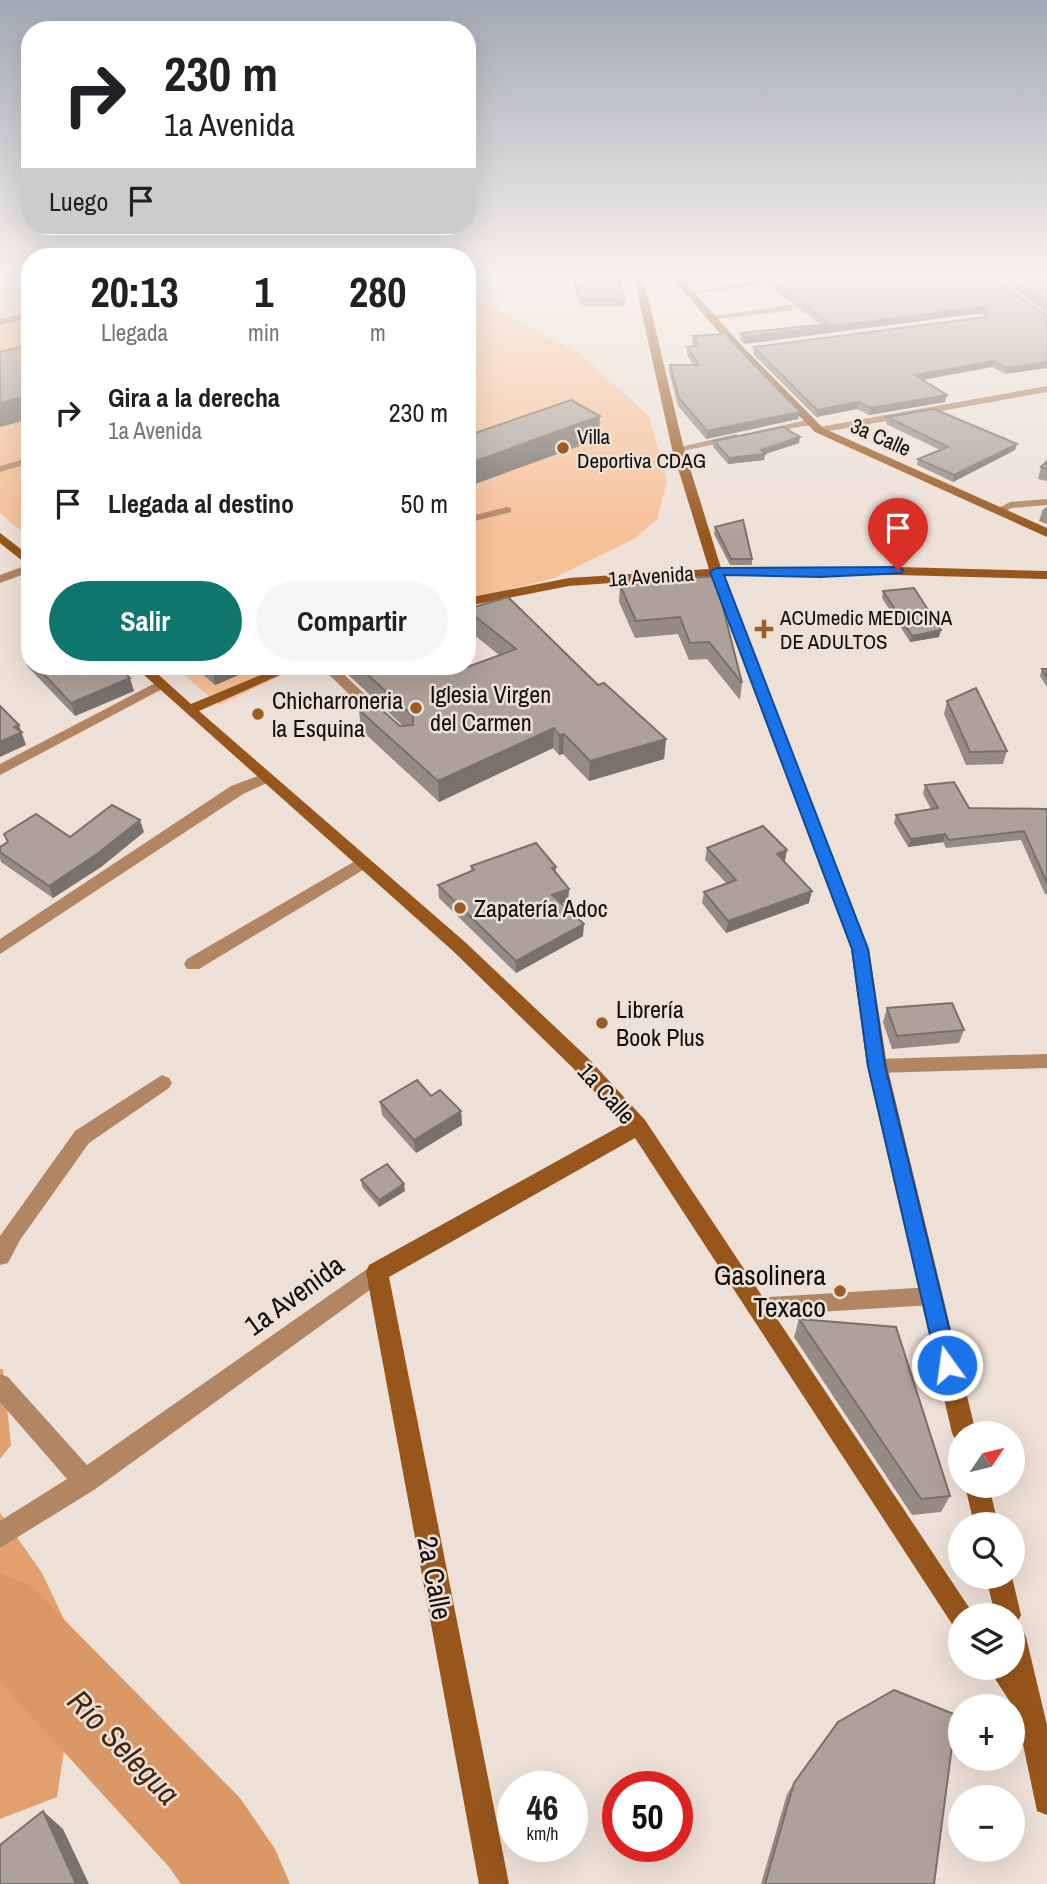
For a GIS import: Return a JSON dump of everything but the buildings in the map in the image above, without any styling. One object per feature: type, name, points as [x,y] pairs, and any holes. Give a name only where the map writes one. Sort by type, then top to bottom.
[{"type":"main road","points":[[657,361],[678,449],[716,572],[860,949],[877,1066],[961,1421]]},
{"type":"main road","name":"3a Calle","points":[[751,361],[815,426],[1047,533]]},
{"type":"main road","points":[[2,541],[21,555]]},
{"type":"main road","name":"1a Avenida","points":[[476,600],[569,582],[716,572],[820,573],[898,570],[1047,575]]},
{"type":"main road","name":"1a Calle","points":[[151,675],[554,1035],[638,1126],[953,1603]]},
{"type":"main road","points":[[190,710],[272,675]]},
{"type":"main road","name":"1a Avenida","points":[[377,1272],[638,1126]]},
{"type":"main road","name":"2a Calle","points":[[377,1272],[494,1884]]},
{"type":"main road","points":[[1010,1680],[1030,1706]]},
{"type":"main road","points":[[1024,1680],[1046,1772],[1047,1801]]},
{"type":"street","points":[[678,449],[1047,389]]},
{"type":"street","points":[[0,579],[21,571]]},
{"type":"street","points":[[336,675],[397,732]]},
{"type":"street","points":[[0,769],[161,684]]},
{"type":"street","points":[[0,948],[237,790],[266,778]]},
{"type":"street","points":[[194,964],[362,863]]},
{"type":"street","points":[[877,1066],[1047,1061]]},
{"type":"street","points":[[0,1256],[13,1233],[82,1137],[162,1083]]},
{"type":"street","name":"1a Avenida","points":[[0,1535],[85,1481],[377,1272]]},
{"type":"street","points":[[0,1385],[85,1481]]},
{"type":"lane","points":[[0,469],[21,463]]},
{"type":"lane","points":[[998,511],[1010,505],[1047,502]]},
{"type":"lane","points":[[476,518],[507,510]]},
{"type":"lane","points":[[756,1307],[931,1296]]},
{"type":"shaded area","points":[[0,361],[21,361],[21,531],[0,513]]},
{"type":"shaded area","name":"Villa Deportiva CDAG","points":[[476,361],[588,361],[649,416],[667,481],[657,519],[634,539],[554,578],[476,598]]},
{"type":"shaded area","points":[[184,675],[282,675],[219,705]]},
{"type":"shaded area","points":[[0,1369],[3,1369],[11,1445],[0,1459]]},
{"type":"shaded area","points":[[0,1513],[42,1573],[79,1651],[57,1797],[0,1819]]},
{"type":"waterway","name":"Río Selegua","points":[[0,1617],[205,1833],[240,1884]]},
{"type":"place","name":"Villa Deportiva CDAG","points":[[563,448]]},
{"type":"place","name":"ACUmedic MEDICINA DE ADULTOS","points":[[764,629]]},
{"type":"place","name":"Iglesia Virgen del Carmen","points":[[416,708]]},
{"type":"place","name":"Chicharroneria la Esquina","points":[[258,714]]},
{"type":"place","name":"Zapatería Adoc","points":[[460,908]]},
{"type":"place","name":"Librería Book Plus","points":[[602,1023]]},
{"type":"place","name":"Gasolinera Texaco","points":[[840,1291]]},
{"type":"route","points":[[898,570],[820,573],[716,572],[860,949],[877,1066],[947,1365]]}]
